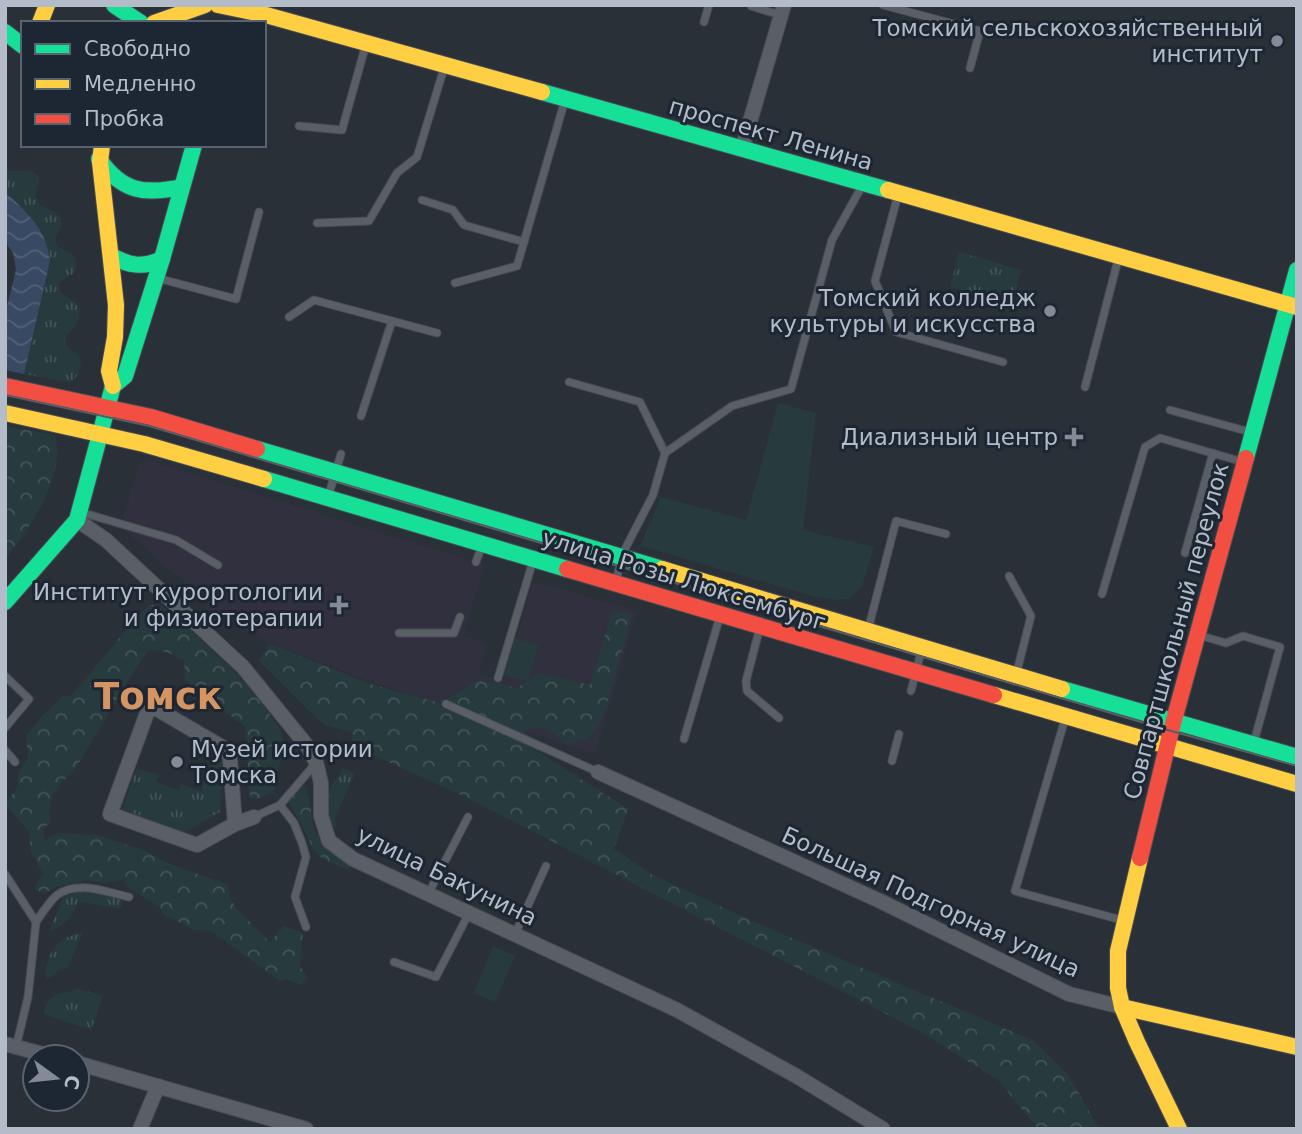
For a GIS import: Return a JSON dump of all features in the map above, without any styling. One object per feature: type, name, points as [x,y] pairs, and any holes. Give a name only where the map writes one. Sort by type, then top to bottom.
[{"type":"main road","points":[[114,5],[138,21]]},
{"type":"main road","points":[[160,21],[205,5]]},
{"type":"main road","name":"проспект Ленина","points":[[228,10],[266,15],[445,64],[1292,306]]},
{"type":"main road","points":[[5,32],[21,44]]},
{"type":"main road","points":[[113,386],[125,376],[193,147]]},
{"type":"main road","points":[[101,154],[111,175],[129,188],[142,192],[157,192],[182,187]]},
{"type":"main road","points":[[5,603],[78,516],[113,386],[108,371],[116,320],[101,154]]},
{"type":"main road","points":[[112,256],[127,264],[143,266],[162,259]]},
{"type":"main road","name":"Совпартшкольный переулок","points":[[1179,1129],[1122,1007],[1118,988],[1118,951],[1167,747],[1252,433],[1292,306],[1297,270]]},
{"type":"main road","name":"улица Розы Люксембург","points":[[5,386],[151,417],[1297,757]]},
{"type":"main road","name":"улица Розы Люксембург","points":[[5,413],[144,444],[1297,784]]},
{"type":"main road","name":"Большая Подгорная улица","points":[[1122,1007],[1297,1047]]},
{"type":"street","points":[[743,149],[782,10]]},
{"type":"street","name":"улица Бакунина","points":[[78,516],[243,667],[308,747],[316,762],[321,783],[321,816],[329,841],[353,859],[677,1010],[798,1077],[883,1129]]},
{"type":"street","points":[[235,824],[228,750],[150,705],[110,814],[197,845],[254,817]]},
{"type":"street","name":"Большая Подгорная улица","points":[[598,772],[880,901],[1069,994],[1122,1007]]},
{"type":"street","points":[[91,1067],[306,1129]]},
{"type":"street","points":[[140,1129],[158,1086]]},
{"type":"lane","points":[[704,22],[709,5]]},
{"type":"lane","points":[[883,5],[980,31],[970,68]]},
{"type":"lane","points":[[751,6],[782,10]]},
{"type":"lane","points":[[299,127],[342,130],[367,43]]},
{"type":"lane","points":[[317,223],[369,221],[397,173],[417,157],[445,64]]},
{"type":"lane","points":[[455,283],[517,266],[566,99]]},
{"type":"lane","points":[[615,584],[625,549],[653,495],[665,453],[732,406],[791,388],[832,240],[863,184]]},
{"type":"lane","points":[[898,194],[875,281],[896,332],[1003,362]]},
{"type":"lane","points":[[422,200],[453,210],[464,225],[524,242]]},
{"type":"lane","points":[[156,278],[236,299],[260,212]]},
{"type":"lane","points":[[1084,387],[1119,256]]},
{"type":"lane","points":[[289,317],[314,300],[437,333]]},
{"type":"lane","points":[[361,416],[392,321]]},
{"type":"lane","points":[[569,382],[640,402],[665,453]]},
{"type":"lane","points":[[1170,410],[1252,433]]},
{"type":"lane","points":[[1102,594],[1144,447],[1160,438],[1244,463]]},
{"type":"lane","points":[[1185,553],[1213,453]]},
{"type":"lane","points":[[328,498],[341,454]]},
{"type":"lane","points":[[78,516],[176,540],[218,565]]},
{"type":"lane","points":[[868,631],[896,521],[946,534]]},
{"type":"lane","points":[[476,562],[482,544]]},
{"type":"lane","points":[[498,678],[533,559]]},
{"type":"lane","points":[[1009,576],[1031,616],[1016,675]]},
{"type":"lane","points":[[684,739],[720,615]]},
{"type":"lane","points":[[399,633],[454,633],[460,617]]},
{"type":"lane","points":[[760,626],[746,681],[747,691],[779,718]]},
{"type":"lane","points":[[1198,635],[1226,643],[1243,636],[1280,647],[1253,745]]},
{"type":"lane","points":[[911,691],[923,648]]},
{"type":"lane","points":[[5,676],[29,699],[5,728]]},
{"type":"lane","points":[[446,704],[598,772]]},
{"type":"lane","points":[[1066,717],[1015,891],[1125,921]]},
{"type":"lane","points":[[892,761],[899,734]]},
{"type":"lane","points":[[5,750],[15,762]]},
{"type":"lane","points":[[254,817],[280,805],[316,762]]},
{"type":"lane","points":[[280,805],[293,824],[306,857],[295,897],[306,927]]},
{"type":"lane","points":[[428,894],[468,817]]},
{"type":"lane","points":[[515,934],[546,866]]},
{"type":"lane","points":[[5,874],[36,922]]},
{"type":"lane","points":[[11,1045],[28,997],[36,922],[56,896],[69,889],[82,887],[129,897]]},
{"type":"lane","points":[[394,962],[436,977],[469,913]]},
{"type":"shaded area","name":"Институт курортологии и физиотерапии","points":[[148,460],[485,565],[463,636],[487,644],[478,674],[504,680],[533,581],[637,611],[595,754],[369,681],[270,643],[240,626],[217,618],[204,607],[207,602],[184,585],[186,581],[160,564],[121,527],[139,463]]},
{"type":"green space","points":[[5,169],[32,172],[40,178],[37,200],[61,218],[56,243],[75,260],[75,270],[59,285],[61,292],[77,305],[80,316],[66,338],[68,347],[81,361],[79,372],[71,383],[24,374],[50,261],[40,231],[5,192]]},
{"type":"green space","points":[[959,252],[1021,270],[1011,304],[950,287]]},
{"type":"green space","points":[[778,403],[816,413],[803,530],[874,547],[862,587],[849,599],[816,597],[640,546],[661,497],[746,520]]},
{"type":"green space","points":[[5,426],[55,435],[57,452],[55,471],[45,498],[31,524],[5,559]]},
{"type":"green space","points":[[149,605],[164,608],[183,623],[234,671],[264,705],[280,730],[284,743],[274,791],[259,799],[250,798],[245,726],[202,696],[185,680],[184,661],[167,652],[149,650],[77,766],[56,790],[50,805],[51,821],[43,829],[45,840],[59,833],[96,835],[141,849],[168,863],[228,885],[230,898],[236,908],[270,942],[284,926],[303,933],[300,966],[308,978],[301,985],[286,979],[280,981],[211,931],[194,930],[163,914],[160,907],[129,888],[123,879],[104,882],[85,879],[78,883],[58,886],[44,893],[35,888],[43,874],[31,852],[29,832],[5,804],[17,788],[19,771],[28,757],[26,736],[63,696],[71,696]]},
{"type":"green space","points":[[613,609],[632,615],[606,708],[590,738],[566,745],[543,728],[524,730],[531,747],[628,809],[614,849],[651,874],[752,921],[1034,1041],[1069,1076],[1099,1129],[1038,1129],[998,1080],[921,1032],[472,800],[351,745],[353,732],[327,726],[259,661],[269,643],[370,684],[440,703],[479,680],[517,688],[540,673],[590,685]]},
{"type":"green space","points":[[515,638],[539,645],[528,682],[504,675]]},
{"type":"green space","points":[[213,760],[223,763],[220,812],[184,832],[122,809],[137,768],[158,775],[156,782],[179,790],[181,784],[201,791]]},
{"type":"green space","points":[[343,768],[355,774],[336,815],[337,827],[329,826],[328,793]]},
{"type":"green space","points":[[304,786],[309,795],[315,831],[329,849],[352,864],[348,870],[323,859],[314,851],[288,802],[298,789]]},
{"type":"green space","points":[[81,892],[123,900],[120,909],[78,901],[68,920],[49,931],[64,896]]},
{"type":"green space","points":[[83,932],[68,968],[59,969],[47,979],[46,968],[53,949],[66,938]]},
{"type":"green space","points":[[493,946],[515,956],[495,1002],[474,993]]},
{"type":"green space","points":[[77,988],[103,996],[91,1030],[44,1014],[51,998]]},
{"type":"water","points":[[5,192],[40,231],[50,261],[24,374],[5,370],[5,314],[16,270],[13,253],[5,241]]},
{"type":"tram line","points":[[5,395],[149,426],[1171,731],[1297,766]]},
{"type":"traffic: fast","points":[[114,5],[138,21]]},
{"type":"traffic: fast","points":[[5,32],[21,44]]},
{"type":"traffic: fast","points":[[542,92],[888,190]]},
{"type":"traffic: fast","points":[[5,602],[77,520],[113,386],[125,376],[193,147]]},
{"type":"traffic: fast","points":[[99,159],[116,178],[135,188],[156,191],[182,187]]},
{"type":"traffic: fast","points":[[112,256],[137,265],[162,259]]},
{"type":"traffic: fast","points":[[1246,458],[1297,270]]},
{"type":"traffic: fast","points":[[257,449],[662,569]]},
{"type":"traffic: fast","points":[[264,479],[567,569]]},
{"type":"traffic: fast","points":[[1062,689],[1297,757]]},
{"type":"traffic: slow","points":[[41,21],[47,5]]},
{"type":"traffic: slow","points":[[160,21],[205,5]]},
{"type":"traffic: slow","points":[[218,5],[266,15],[542,92]]},
{"type":"traffic: slow","points":[[102,147],[100,162],[116,305],[115,337],[109,371],[113,386]]},
{"type":"traffic: slow","points":[[888,190],[1297,307]]},
{"type":"traffic: slow","points":[[5,413],[144,444],[264,479]]},
{"type":"traffic: slow","points":[[662,569],[1062,689]]},
{"type":"traffic: slow","points":[[994,695],[1297,784]]},
{"type":"traffic: slow","points":[[1140,858],[1118,951],[1118,988],[1122,1007],[1137,1042],[1179,1129]]},
{"type":"traffic: slow","points":[[1122,1007],[1297,1047]]},
{"type":"traffic: jam","points":[[5,386],[151,417],[257,449]]},
{"type":"traffic: jam","points":[[1140,858],[1171,731],[1246,458]]},
{"type":"traffic: jam","points":[[567,569],[994,695]]},
{"type":"place","name":"Томский сельскохозяйственный институт","points":[[1277,41]]},
{"type":"place","name":"Томский колледж культуры и искусства","points":[[1050,311]]},
{"type":"place","name":"Диализный центр","points":[[1074,437]]},
{"type":"place","name":"Институт курортологии и физиотерапии","points":[[339,605]]},
{"type":"place","name":"Музей истории Томска","points":[[177,762]]},
{"type":"district","name":"Томск","points":[[158,696]]}]
